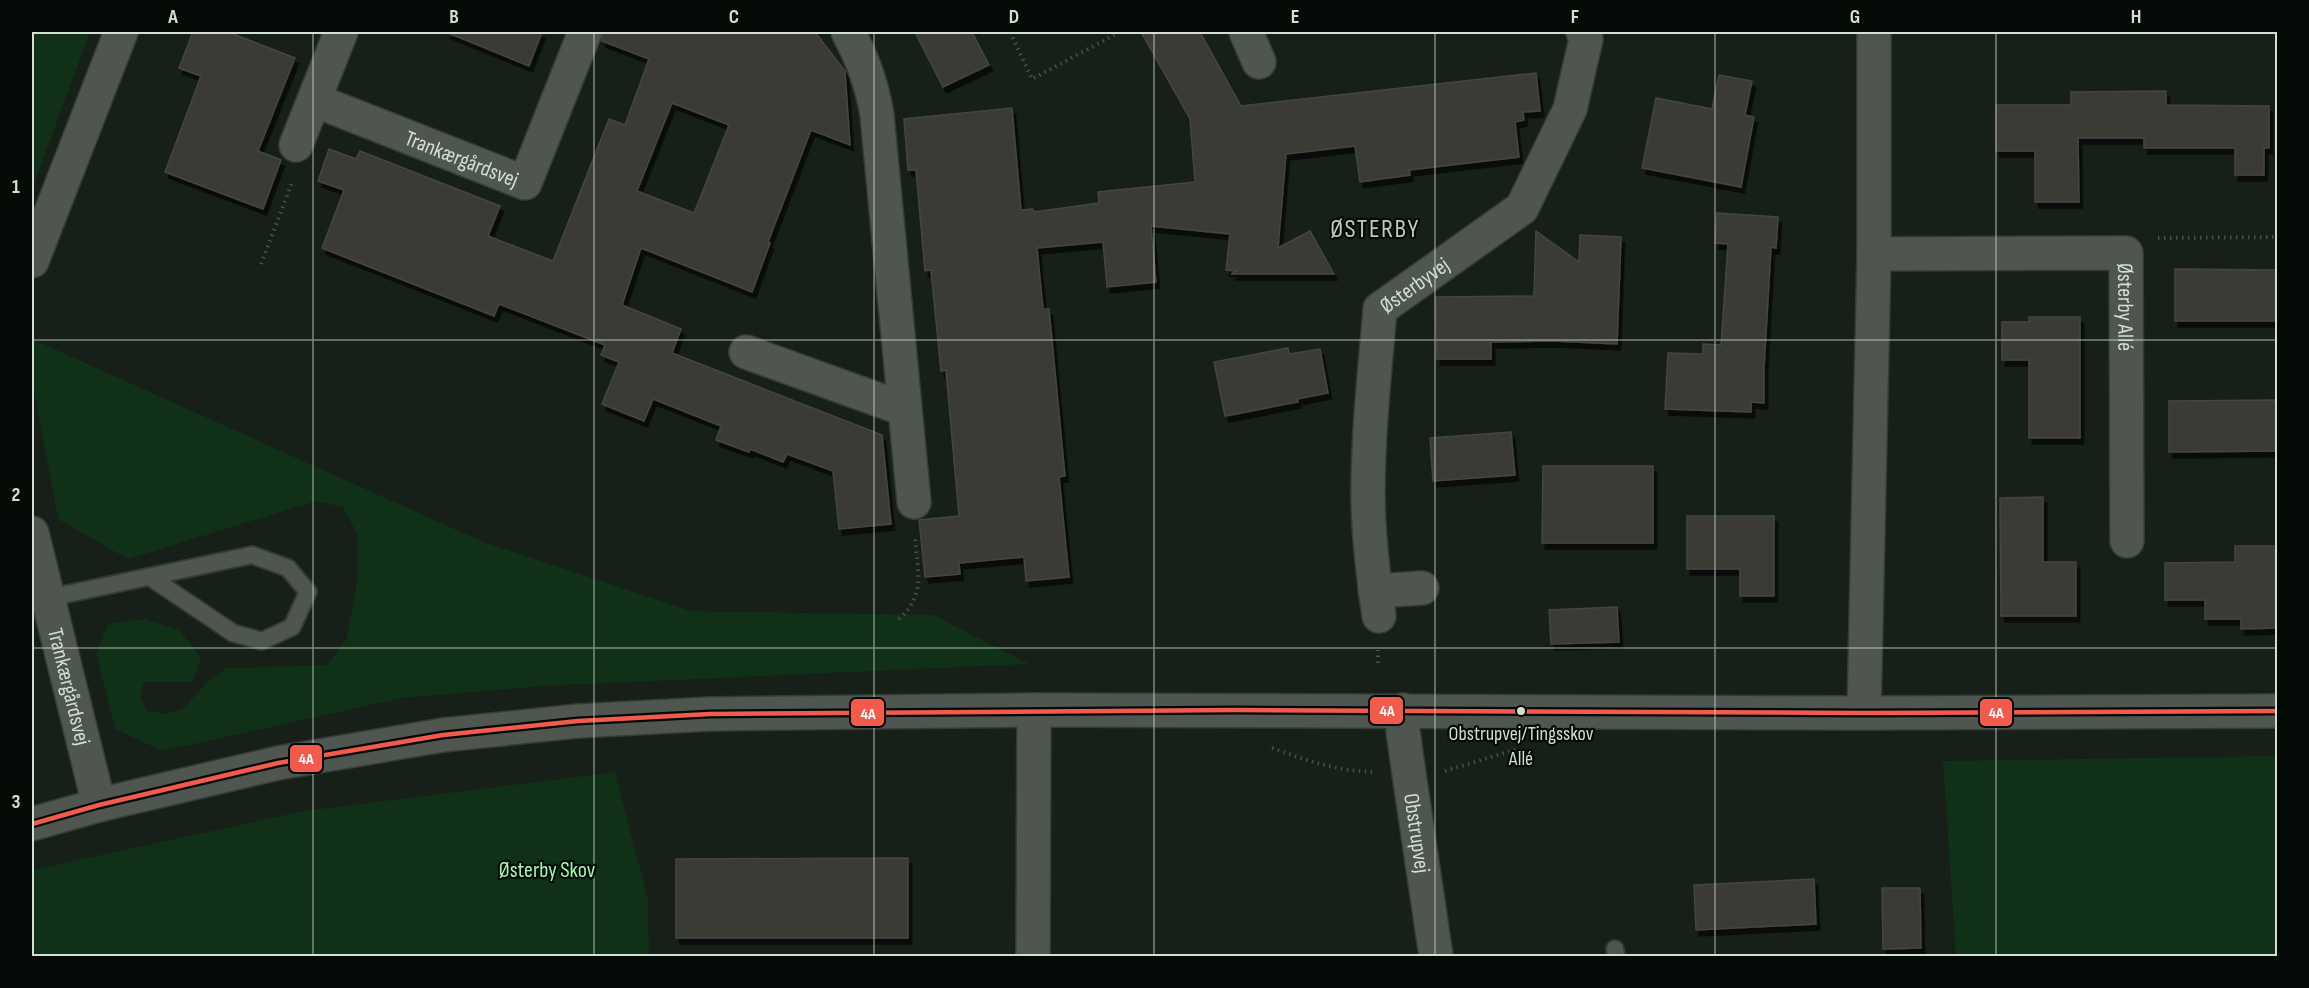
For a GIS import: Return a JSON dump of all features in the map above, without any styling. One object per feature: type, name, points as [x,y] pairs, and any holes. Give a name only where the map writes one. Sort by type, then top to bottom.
[{"type":"street","points":[[32,261],[121,32]]},
{"type":"street","points":[[296,145],[341,32]]},
{"type":"street","name":"Trankærgårdsvej","points":[[314,100],[525,183],[585,32]]},
{"type":"street","points":[[848,32],[860,53],[872,83],[877,115],[914,502]]},
{"type":"street","points":[[1246,32],[1259,62]]},
{"type":"street","name":"Østerbyvej","points":[[1422,588],[1377,604],[1369,530],[1368,492],[1372,397],[1380,309],[1522,208],[1570,109],[1586,39],[1584,32]]},
{"type":"street","points":[[1864,713],[1874,254],[1874,32]]},
{"type":"street","name":"Østerby Allé","points":[[1874,254],[2126,253],[2127,541]]},
{"type":"street","points":[[747,352],[904,409]]},
{"type":"street","name":"Trankærgårdsvej","points":[[32,533],[99,805]]},
{"type":"street","points":[[32,824],[99,805],[278,763],[443,735],[578,721],[710,714],[1034,710],[1864,713],[2277,711]]},
{"type":"street","points":[[1033,957],[1034,710]]},
{"type":"street","name":"Obstrupvej","points":[[1403,710],[1408,774],[1436,957]]},
{"type":"lane","points":[[48,598],[252,555],[288,568],[308,592],[292,627],[262,641],[233,633],[150,577]]},
{"type":"path","points":[[1010,32],[1032,79],[1120,32]]},
{"type":"path","points":[[261,264],[302,154],[296,145]]},
{"type":"path","points":[[2126,253],[2145,238],[2277,237]]},
{"type":"path","points":[[899,619],[911,608],[918,594],[914,502]]},
{"type":"path","points":[[1267,746],[1317,764],[1347,771],[1408,774],[1429,774],[1455,769],[1526,747]]},
{"type":"green space","points":[[32,32],[90,32],[32,189]]},
{"type":"green space","points":[[32,339],[481,541],[691,611],[933,615],[1029,664],[542,686],[402,698],[162,751],[115,729],[96,654],[109,623],[144,619],[179,630],[201,657],[193,682],[144,682],[140,698],[148,711],[166,714],[184,708],[207,682],[227,668],[327,665],[347,638],[358,574],[358,536],[343,507],[316,501],[128,559],[58,519],[32,381]]},
{"type":"green space","points":[[2277,756],[2277,956],[1956,956],[1943,761]]},
{"type":"green space","name":"Østerby Skov","points":[[615,772],[648,900],[649,956],[32,956],[32,870],[304,811]]},
{"type":"building","points":[[193,32],[228,32],[295,58],[258,151],[281,160],[263,209],[165,172],[201,76],[179,68]]},
{"type":"building","points":[[446,32],[542,32],[529,66]]},
{"type":"building","points":[[603,32],[815,32],[845,71],[850,145],[811,130],[768,242],[770,243],[752,292],[641,248],[622,305],[681,329],[672,353],[882,435],[891,524],[839,529],[833,471],[787,454],[783,462],[750,449],[749,452],[716,440],[721,426],[653,399],[644,421],[602,404],[619,362],[601,355],[605,345],[499,304],[494,316],[322,248],[344,190],[318,181],[329,149],[356,159],[360,151],[500,206],[488,236],[553,261],[609,119],[625,125],[649,59],[602,41]],"holes":[[[672,103],[729,125],[694,213],[637,191]]]},
{"type":"building","points":[[915,32],[972,32],[989,65],[943,87]]},
{"type":"building","points":[[1141,32],[1200,32],[1241,106],[1536,73],[1540,111],[1523,112],[1524,120],[1515,122],[1519,157],[1409,170],[1410,175],[1360,182],[1355,146],[1286,154],[1278,248],[1310,231],[1334,274],[1231,274],[1237,271],[1226,270],[1230,234],[1151,226],[1156,282],[1107,287],[1103,242],[1037,248],[1043,309],[1049,309],[1065,476],[1059,477],[1069,577],[1026,581],[1024,557],[959,563],[960,574],[925,577],[919,520],[959,516],[946,370],[941,371],[931,270],[925,271],[916,170],[908,170],[904,119],[1012,108],[1021,210],[1033,209],[1034,212],[1099,203],[1098,192],[1195,182],[1190,119]]},
{"type":"building","points":[[1719,75],[1752,81],[1745,115],[1754,117],[1741,187],[1642,168],[1656,98],[1712,109]]},
{"type":"building","points":[[2166,91],[2166,105],[2269,106],[2269,148],[2264,148],[2264,175],[2235,175],[2235,148],[2144,148],[2144,138],[2078,138],[2079,202],[2035,202],[2035,151],[1996,151],[1996,105],[2071,105],[2071,92]]},
{"type":"building","points":[[1717,213],[1778,217],[1776,248],[1771,247],[1764,403],[1751,402],[1751,412],[1665,409],[1668,353],[1703,354],[1703,344],[1721,345],[1728,244],[1715,243]]},
{"type":"building","points":[[1536,231],[1579,262],[1580,235],[1621,237],[1617,344],[1553,341],[1491,342],[1491,359],[1437,359],[1436,297],[1534,296]]},
{"type":"building","points":[[2175,269],[2277,270],[2277,321],[2175,321]]},
{"type":"building","points":[[2029,317],[2080,317],[2080,438],[2029,438],[2029,360],[2002,360],[2002,322],[2029,322]]},
{"type":"building","points":[[1288,348],[1289,354],[1320,349],[1328,393],[1297,399],[1298,402],[1225,416],[1214,362]]},
{"type":"building","points":[[2277,400],[2277,451],[2169,452],[2169,401]]},
{"type":"building","points":[[1511,432],[1515,475],[1433,481],[1430,438]]},
{"type":"building","points":[[1543,466],[1653,466],[1653,543],[1542,543]]},
{"type":"building","points":[[2043,497],[2043,562],[2076,562],[2076,616],[2001,616],[2000,498]]},
{"type":"building","points":[[1687,516],[1774,516],[1774,596],[1740,596],[1740,569],[1687,569]]},
{"type":"building","points":[[2235,546],[2274,546],[2274,551],[2277,551],[2277,628],[2241,629],[2241,619],[2205,619],[2205,600],[2165,600],[2165,563],[2235,562]]},
{"type":"building","points":[[1617,607],[1619,642],[1551,644],[1549,610]]},
{"type":"building","points":[[908,858],[908,938],[676,938],[676,859]]},
{"type":"building","points":[[1814,879],[1816,924],[1696,930],[1694,885]]},
{"type":"building","points":[[1882,888],[1920,888],[1921,948],[1883,949]]},
{"type":"transit line","name":"4A","points":[[32,824],[99,805],[278,763],[443,735],[578,721],[710,714],[1235,710],[1864,713],[2278,711]]},
{"type":"place","name":"Obstrupvej/Tingsskov Allé","points":[[1521,711]]},
{"type":"district","name":"ØSTERBY","points":[[1375,228]]}]
